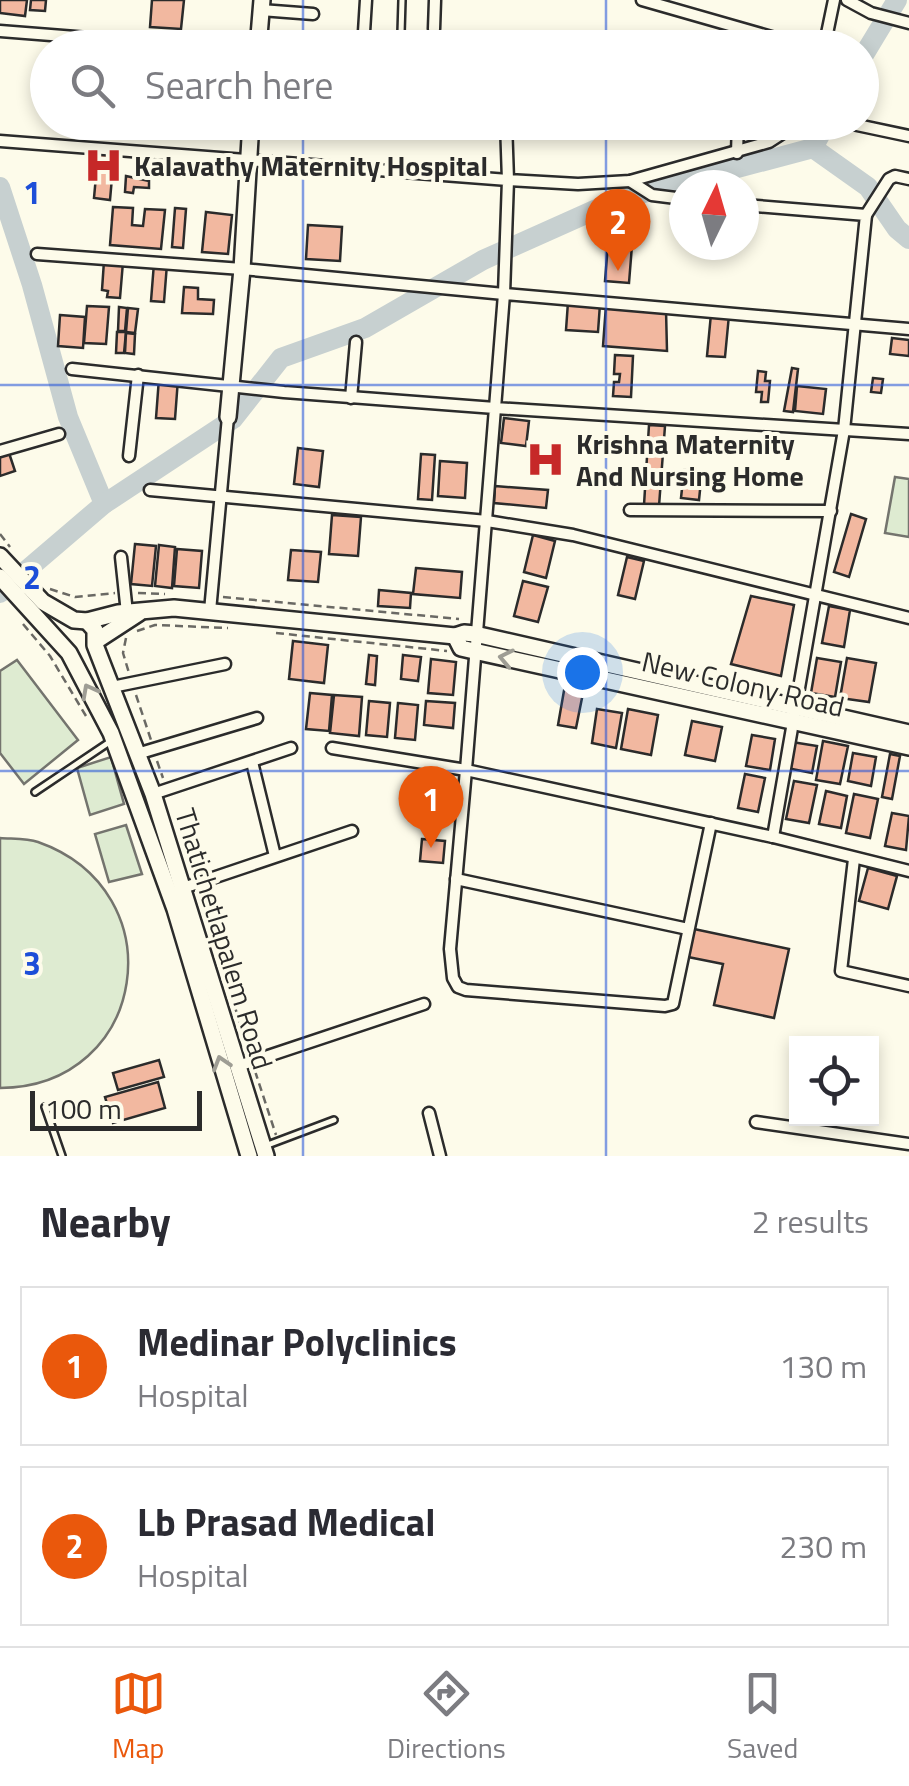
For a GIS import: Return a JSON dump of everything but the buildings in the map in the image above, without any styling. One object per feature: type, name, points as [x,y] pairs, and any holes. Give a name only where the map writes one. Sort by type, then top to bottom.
[{"type":"main road","points":[[260,30],[262,5]]},
{"type":"main road","points":[[228,418],[237,386],[249,140]]},
{"type":"main road","points":[[7,554],[30,609]]},
{"type":"main road","points":[[0,577],[65,648],[127,744]]},
{"type":"main road","name":"New Colony Road","points":[[80,620],[174,608],[455,636],[464,633],[474,643],[793,713],[909,733]]},
{"type":"main road","points":[[30,609],[80,620],[95,630],[174,909],[253,1154]]},
{"type":"main road","points":[[65,648],[84,654],[133,613]]},
{"type":"main road","points":[[65,648],[61,632],[80,620]]},
{"type":"main road","name":"New Colony Road","points":[[793,713],[909,747]]},
{"type":"main road","name":"Thatichetlapalem Road","points":[[127,744],[153,794],[238,1066],[253,1154]]},
{"type":"street","points":[[364,30],[366,0]]},
{"type":"street","points":[[434,29],[436,0]]},
{"type":"street","points":[[642,0],[747,30]]},
{"type":"street","points":[[828,30],[834,0]]},
{"type":"street","points":[[847,0],[892,20],[909,23]]},
{"type":"street","points":[[262,5],[312,14]]},
{"type":"street","points":[[0,30],[30,32]]},
{"type":"street","points":[[879,130],[909,136]]},
{"type":"street","points":[[0,140],[578,184],[634,183],[772,140]]},
{"type":"street","points":[[507,140],[504,294],[456,879],[452,968],[458,987],[672,1004],[711,823]]},
{"type":"street","points":[[737,140],[737,153]]},
{"type":"street","points":[[772,837],[832,511],[868,211],[881,188],[895,176],[909,179]]},
{"type":"street","points":[[634,183],[652,195],[669,197]]},
{"type":"street","points":[[759,205],[868,211]]},
{"type":"street","points":[[37,254],[909,329]]},
{"type":"street","points":[[351,398],[356,342]]},
{"type":"street","points":[[72,369],[351,398],[909,434]]},
{"type":"street","points":[[129,456],[138,375]]},
{"type":"street","points":[[210,611],[228,418]]},
{"type":"street","points":[[0,451],[59,434]]},
{"type":"street","points":[[150,490],[487,521],[612,543],[909,618]]},
{"type":"street","points":[[630,510],[832,511]]},
{"type":"street","points":[[121,558],[133,613]]},
{"type":"street","points":[[112,688],[225,664]]},
{"type":"street","points":[[127,744],[258,718]]},
{"type":"street","points":[[153,794],[291,748]]},
{"type":"street","points":[[332,748],[466,770],[909,871]]},
{"type":"street","points":[[252,762],[276,856]]},
{"type":"street","points":[[183,888],[352,831]]},
{"type":"street","points":[[854,859],[840,972],[909,986]]},
{"type":"street","points":[[456,879],[688,929]]},
{"type":"street","points":[[238,1066],[424,1004]]},
{"type":"street","points":[[429,1113],[440,1156]]},
{"type":"street","points":[[756,1122],[909,1144]]},
{"type":"lane","points":[[401,30],[402,0]]},
{"type":"lane","points":[[35,792],[127,744]]},
{"type":"lane","points":[[45,1106],[62,1156]]},
{"type":"lane","points":[[253,1154],[334,1120]]},
{"type":"path","points":[[0,534],[7,554]]},
{"type":"path","points":[[30,609],[50,656],[86,716]]},
{"type":"green space","points":[[895,477],[909,479],[909,537],[885,533]]},
{"type":"green space","points":[[17,660],[78,740],[24,784],[0,753],[0,671]]},
{"type":"green space","points":[[111,757],[124,804],[90,815],[77,768]]},
{"type":"green space","points":[[126,825],[142,874],[109,882],[95,834]]},
{"type":"green space","points":[[0,838],[38,842],[82,867],[112,901],[126,941],[127,983],[114,1023],[88,1056],[50,1079],[0,1088]]},
{"type":"waterway","points":[[879,30],[897,0]]},
{"type":"waterway","points":[[0,593],[104,504],[233,419],[281,358],[365,328],[483,260],[617,200],[813,148],[817,140]]},
{"type":"waterway","points":[[813,148],[868,187],[897,229],[909,239]]},
{"type":"waterway","points":[[0,187],[68,417],[104,504]]},
{"type":"place","name":"Kalavathy Maternity Hospital","points":[[104,166]]},
{"type":"place","name":"Lb Prasad Medical","points":[[618,271]]},
{"type":"place","name":"Krishna Maternity And Nursing Home","points":[[546,460]]},
{"type":"place","name":"Medinar Polyclinics","points":[[431,848]]}]
